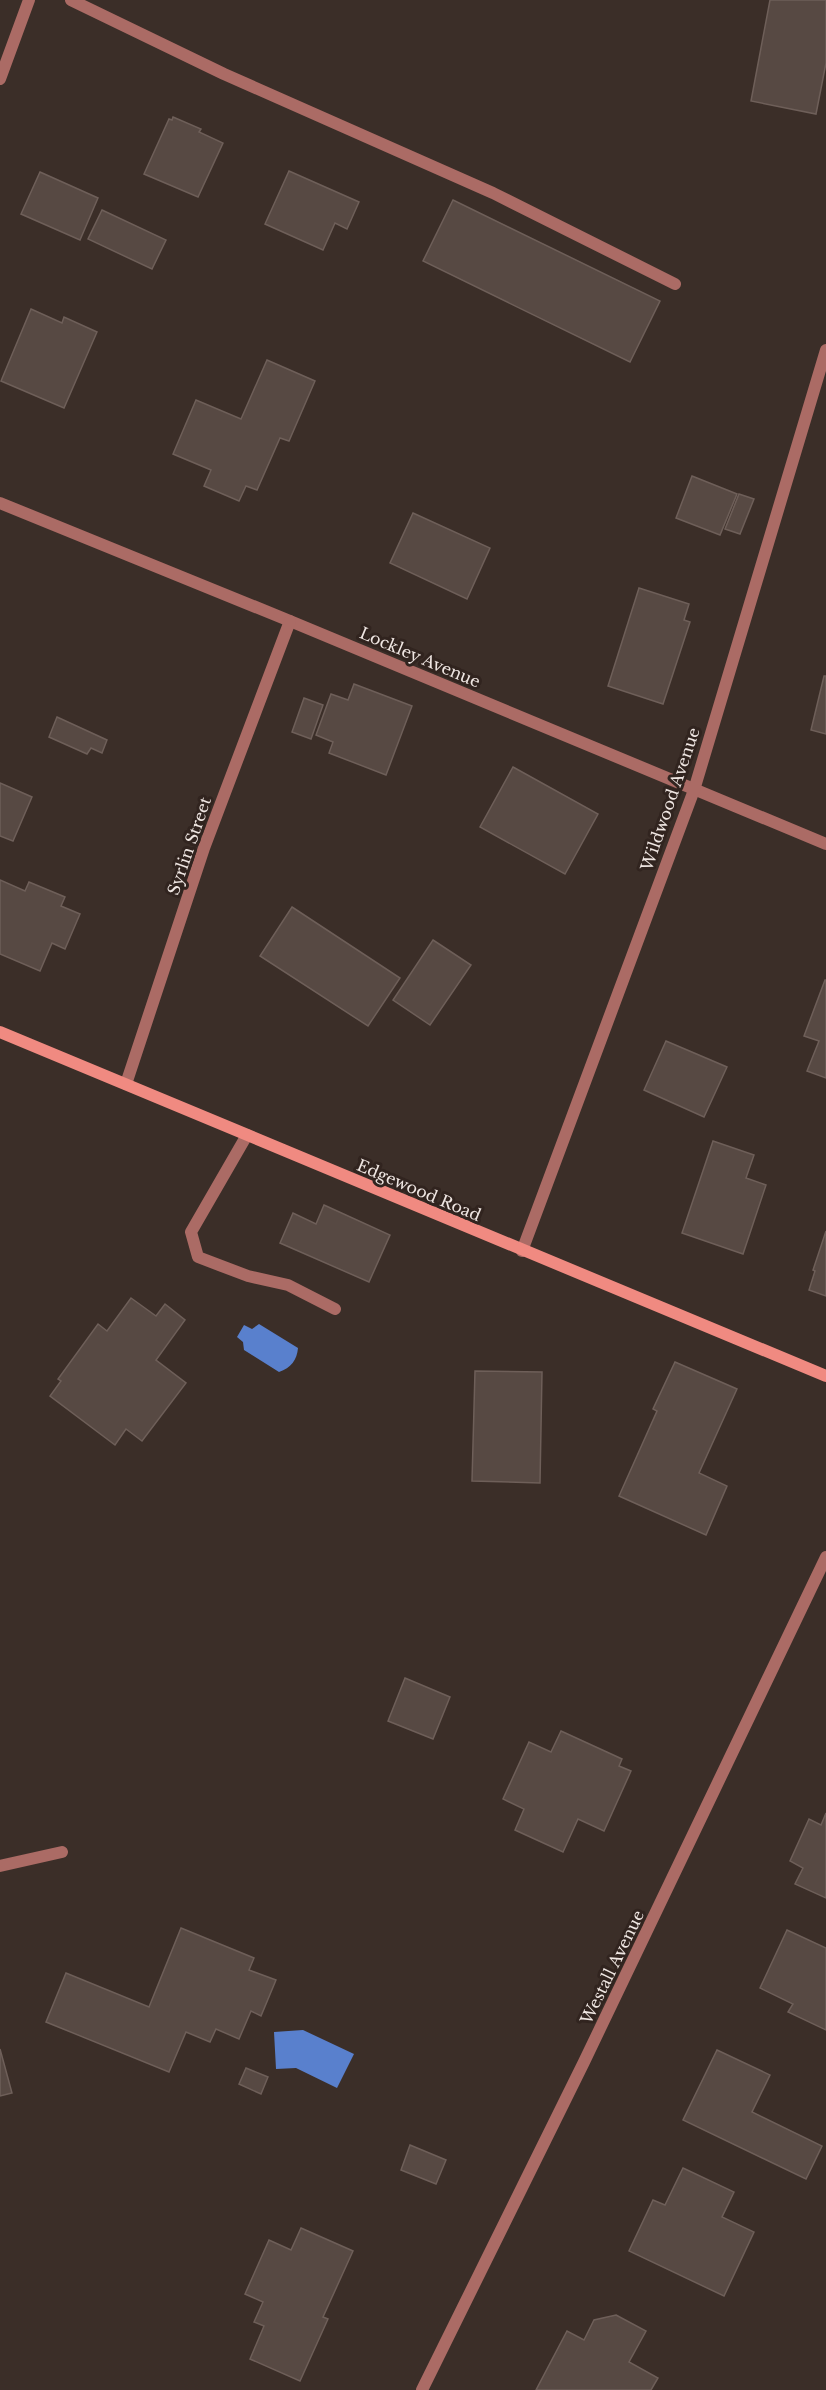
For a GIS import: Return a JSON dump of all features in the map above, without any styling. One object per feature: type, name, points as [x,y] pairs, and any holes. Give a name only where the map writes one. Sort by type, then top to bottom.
[{"type":"street","points":[[0,79],[29,0]]},
{"type":"street","points":[[71,0],[224,74],[493,193],[675,284]]},
{"type":"street","name":"Wildwood Avenue","points":[[522,1251],[694,790],[826,350]]},
{"type":"street","name":"Lockley Avenue","points":[[0,503],[826,844]]},
{"type":"street","name":"Syrlin Street","points":[[126,1084],[204,848],[290,621]]},
{"type":"street","name":"Edgewood Road","points":[[0,1032],[826,1376]]},
{"type":"street","points":[[247,1135],[191,1232],[198,1257],[248,1276],[288,1285],[335,1309]]},
{"type":"street","name":"Westall Avenue","points":[[422,2390],[584,2062],[826,1557]]},
{"type":"street","points":[[0,1866],[62,1852]]},
{"type":"water","points":[[259,1324],[298,1348],[295,1360],[290,1366],[279,1372],[244,1350],[243,1342],[237,1337],[244,1325],[252,1329]]},
{"type":"water","points":[[303,2030],[354,2054],[337,2088],[296,2068],[276,2069],[274,2032]]},
{"type":"building","points":[[770,0],[826,0],[826,63],[816,114],[751,101]]},
{"type":"building","points":[[173,117],[201,129],[199,132],[223,143],[198,197],[144,174],[169,119],[172,120]]},
{"type":"building","points":[[289,171],[359,202],[347,229],[335,223],[323,250],[265,224]]},
{"type":"building","points":[[40,172],[98,198],[80,240],[21,214]]},
{"type":"building","points":[[453,200],[660,301],[630,362],[423,261]]},
{"type":"building","points":[[102,210],[166,240],[152,269],[88,239]]},
{"type":"building","points":[[31,309],[62,323],[64,317],[97,332],[64,408],[1,381]]},
{"type":"building","points":[[267,360],[315,381],[289,441],[280,438],[257,490],[246,486],[239,501],[204,486],[211,470],[173,454],[196,400],[241,419]]},
{"type":"building","points":[[692,476],[737,494],[720,535],[676,518]]},
{"type":"building","points":[[739,494],[754,499],[740,534],[725,529]]},
{"type":"building","points":[[413,513],[490,548],[467,599],[390,563]]},
{"type":"building","points":[[639,588],[689,604],[684,620],[690,622],[663,704],[608,686]]},
{"type":"building","points":[[824,676],[826,676],[826,734],[811,730]]},
{"type":"building","points":[[354,684],[412,706],[386,775],[329,753],[333,742],[316,735],[331,694],[348,700]]},
{"type":"building","points":[[304,698],[323,705],[311,739],[292,732]]},
{"type":"building","points":[[57,717],[107,740],[102,753],[91,748],[87,754],[49,737]]},
{"type":"building","points":[[513,767],[598,814],[565,874],[480,827]]},
{"type":"building","points":[[0,783],[32,797],[13,841],[0,836]]},
{"type":"building","points":[[0,880],[25,891],[29,882],[65,897],[61,906],[80,914],[65,949],[52,943],[40,971],[0,954]]},
{"type":"building","points":[[292,907],[400,978],[368,1026],[260,956]]},
{"type":"building","points":[[433,940],[471,965],[430,1025],[393,1000]]},
{"type":"building","points":[[825,980],[826,1078],[807,1071],[819,1041],[804,1036]]},
{"type":"building","points":[[666,1041],[727,1067],[704,1117],[644,1090]]},
{"type":"building","points":[[713,1141],[754,1155],[746,1178],[766,1185],[743,1254],[682,1233]]},
{"type":"building","points":[[324,1205],[390,1235],[369,1282],[280,1243],[293,1213],[316,1224]]},
{"type":"building","points":[[826,1231],[826,1296],[809,1290]]},
{"type":"building","points":[[131,1298],[156,1316],[165,1304],[185,1320],[156,1360],[186,1383],[142,1441],[126,1429],[115,1445],[50,1396],[61,1381],[58,1379],[98,1324],[107,1331]]},
{"type":"building","points":[[675,1362],[737,1389],[699,1473],[727,1486],[706,1535],[619,1496],[657,1411],[653,1409]]},
{"type":"building","points":[[475,1371],[542,1372],[540,1483],[472,1481]]},
{"type":"building","points":[[405,1678],[450,1697],[433,1739],[388,1721]]},
{"type":"building","points":[[561,1731],[622,1759],[619,1766],[631,1771],[604,1831],[578,1819],[563,1852],[515,1830],[524,1809],[503,1799],[529,1742],[551,1752]]},
{"type":"building","points":[[826,1813],[826,1898],[795,1884],[803,1868],[790,1861],[809,1819],[821,1825]]},
{"type":"building","points":[[181,1928],[254,1958],[249,1970],[276,1980],[261,2016],[251,2011],[239,2039],[216,2029],[210,2042],[186,2032],[169,2072],[46,2022],[66,1973],[149,2007]]},
{"type":"building","points":[[787,1930],[826,1948],[826,2030],[788,2012],[793,2004],[760,1988]]},
{"type":"building","points":[[0,2049],[12,2093],[0,2096]]},
{"type":"building","points":[[717,2050],[770,2075],[752,2112],[822,2146],[806,2179],[683,2120]]},
{"type":"building","points":[[246,2068],[268,2077],[261,2094],[239,2084]]},
{"type":"building","points":[[410,2145],[446,2160],[436,2184],[401,2170]]},
{"type":"building","points":[[683,2168],[734,2192],[722,2217],[754,2232],[724,2296],[629,2251],[653,2200],[665,2205]]},
{"type":"building","points":[[301,2228],[353,2251],[323,2317],[328,2319],[300,2381],[250,2359],[264,2326],[254,2322],[263,2302],[245,2294],[269,2240],[291,2250]]},
{"type":"building","points":[[616,2315],[646,2331],[629,2362],[658,2378],[651,2390],[536,2390],[567,2331],[584,2340],[594,2320]]}]
